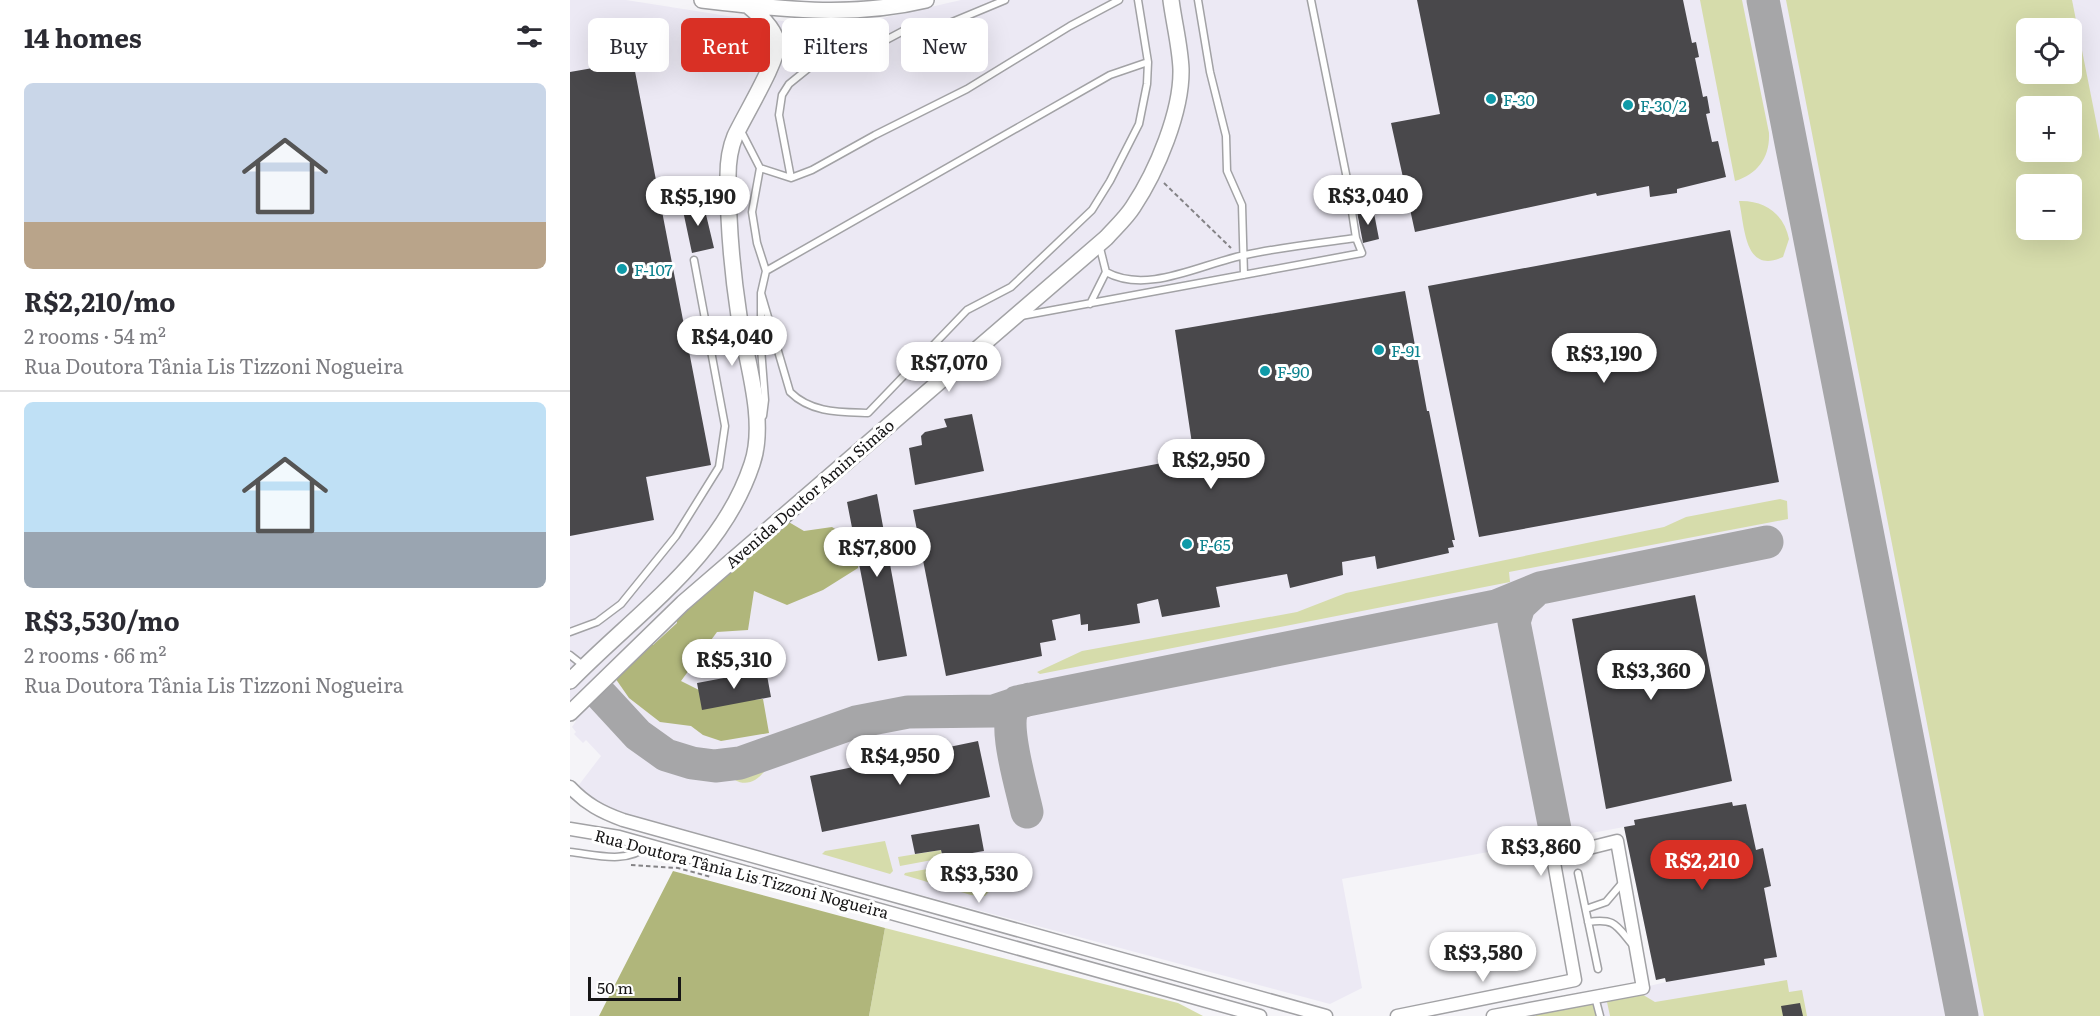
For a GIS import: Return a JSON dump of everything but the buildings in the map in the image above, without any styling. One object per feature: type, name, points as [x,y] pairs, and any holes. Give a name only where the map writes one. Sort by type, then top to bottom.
[{"type":"street","points":[[702,0],[828,12],[890,9],[926,0]]},
{"type":"street","name":"Avenida Doutor Amin Simão","points":[[570,713],[683,603],[1098,244],[1132,208],[1153,173],[1170,128],[1179,90],[1181,69],[1171,0]]},
{"type":"street","name":"Avenida Doutor Amin Simão","points":[[570,680],[697,560],[725,523],[753,463],[757,431],[728,221],[728,168],[735,136],[756,92],[775,61],[777,43],[762,17],[746,4]]},
{"type":"street","points":[[585,666],[601,682]]},
{"type":"street","name":"Rua Doutora Tânia Lis Tizzoni Nogueira","points":[[570,787],[600,812],[624,820],[1326,1016]]},
{"type":"street","name":"Rua Doutora Tânia Lis Tizzoni Nogueira","points":[[570,829],[619,837],[1260,1016]]},
{"type":"street","points":[[1397,1016],[1575,980],[1553,857],[1617,841],[1643,988],[1492,1016]]},
{"type":"lane","points":[[791,178],[780,115],[782,95],[789,84],[810,67],[856,56],[903,31],[945,25],[1005,0]]},
{"type":"lane","points":[[760,168],[791,178],[852,150],[875,135],[967,89],[1070,26],[1119,0]]},
{"type":"lane","points":[[761,293],[790,392],[798,400],[816,409],[868,412],[967,310],[1011,287],[1092,210],[1110,181],[1139,124],[1147,84],[1148,62],[1138,0]]},
{"type":"lane","points":[[1198,0],[1210,72],[1226,136],[1227,171],[1242,206],[1244,275]]},
{"type":"lane","points":[[1010,318],[1362,253],[1356,237],[1347,179],[1311,0]]},
{"type":"lane","points":[[766,271],[1110,75],[1148,62]]},
{"type":"lane","points":[[740,129],[760,168],[752,212],[757,243],[766,271],[761,293],[761,348],[765,400],[761,426],[757,431]]},
{"type":"lane","points":[[1106,272],[1134,281],[1181,273],[1243,255],[1356,237]]},
{"type":"lane","points":[[1090,304],[1106,272],[1098,244]]},
{"type":"lane","points":[[570,632],[597,622],[621,604],[676,536],[719,467],[725,426],[694,260]]},
{"type":"lane","points":[[570,656],[585,666]]},
{"type":"lane","points":[[570,852],[622,858],[638,854],[648,846]]},
{"type":"lane","points":[[1578,873],[1598,969]]},
{"type":"lane","points":[[1586,909],[1606,902],[1624,880]]},
{"type":"lane","points":[[1588,922],[1607,919],[1613,922],[1636,950]]},
{"type":"lane","points":[[1595,997],[1600,1016]]},
{"type":"path","points":[[1153,173],[1243,255]]},
{"type":"shaded area","points":[[570,0],[626,0],[746,18],[681,18],[681,72],[770,72],[770,20],[782,21],[782,72],[889,72],[889,18],[883,18],[961,0],[2100,0],[2100,1016],[1524,1016],[1666,982],[1665,978],[1656,980],[1624,827],[1342,879],[1362,988],[1330,1004],[603,809],[575,790],[601,756],[586,740],[583,743],[574,734],[576,732],[572,727],[576,721],[570,715]]},
{"type":"green space","points":[[1700,0],[1742,0],[1769,133],[1767,150],[1761,163],[1750,174],[1735,181]]},
{"type":"green space","points":[[1786,0],[2072,0],[2076,18],[2016,18],[2016,84],[2082,84],[2082,50],[2100,141],[2100,1016],[1984,1016]]},
{"type":"green space","points":[[1739,201],[1765,206],[1783,222],[1789,239],[1783,257],[1770,261],[1761,260],[1754,254],[1745,235]]},
{"type":"green space","points":[[1780,499],[1787,501],[1788,519],[1509,572],[1510,582],[1040,674],[1037,672],[1082,651],[1297,612],[1346,593],[1664,527],[1686,517]]},
{"type":"green space","points":[[787,521],[804,531],[832,527],[860,545],[858,568],[823,590],[787,605],[754,591],[748,630],[717,632],[681,681],[723,702],[763,699],[769,733],[721,741],[703,735],[691,726],[660,722],[629,698],[613,675],[645,644],[653,645],[677,623],[676,616]]},
{"type":"green space","points":[[766,769],[752,781],[744,783],[735,780],[738,775]]},
{"type":"green space","points":[[885,841],[893,871],[890,874],[822,854],[825,851]]},
{"type":"green space","points":[[941,850],[943,858],[900,866],[898,857]]},
{"type":"green space","points":[[990,858],[996,884],[985,896],[971,895],[904,875],[905,873]]},
{"type":"green space","points":[[673,871],[885,928],[869,1016],[599,1016]]},
{"type":"green space","points":[[885,928],[1178,1003],[1203,1016],[869,1016]]},
{"type":"green space","points":[[1787,980],[1789,992],[1802,990],[1807,1016],[1610,1016],[1607,1002],[1610,998],[1640,993],[1655,1002]]},
{"type":"green space","points":[[1594,1002],[1596,1016],[1536,1016],[1535,1014]]},
{"type":"taxiway","points":[[1763,0],[1962,1016]]},
{"type":"taxiway","points":[[1027,812],[1011,738],[1012,711],[1017,702],[1496,606],[1540,588],[1767,542]]},
{"type":"taxiway","points":[[1533,593],[1519,606],[1514,622],[1555,829]]},
{"type":"taxiway","points":[[602,696],[638,735],[666,755],[692,763],[715,766],[740,763],[856,722],[908,712],[994,711],[1030,699]]},
{"type":"place","name":"F-30","points":[[1491,99]]},
{"type":"place","name":"F-30/2","points":[[1628,105]]},
{"type":"place","name":"F-107","points":[[622,269]]},
{"type":"place","name":"F-91","points":[[1379,350]]},
{"type":"place","name":"F-90","points":[[1265,371]]},
{"type":"place","name":"F-65","points":[[1187,544]]}]
